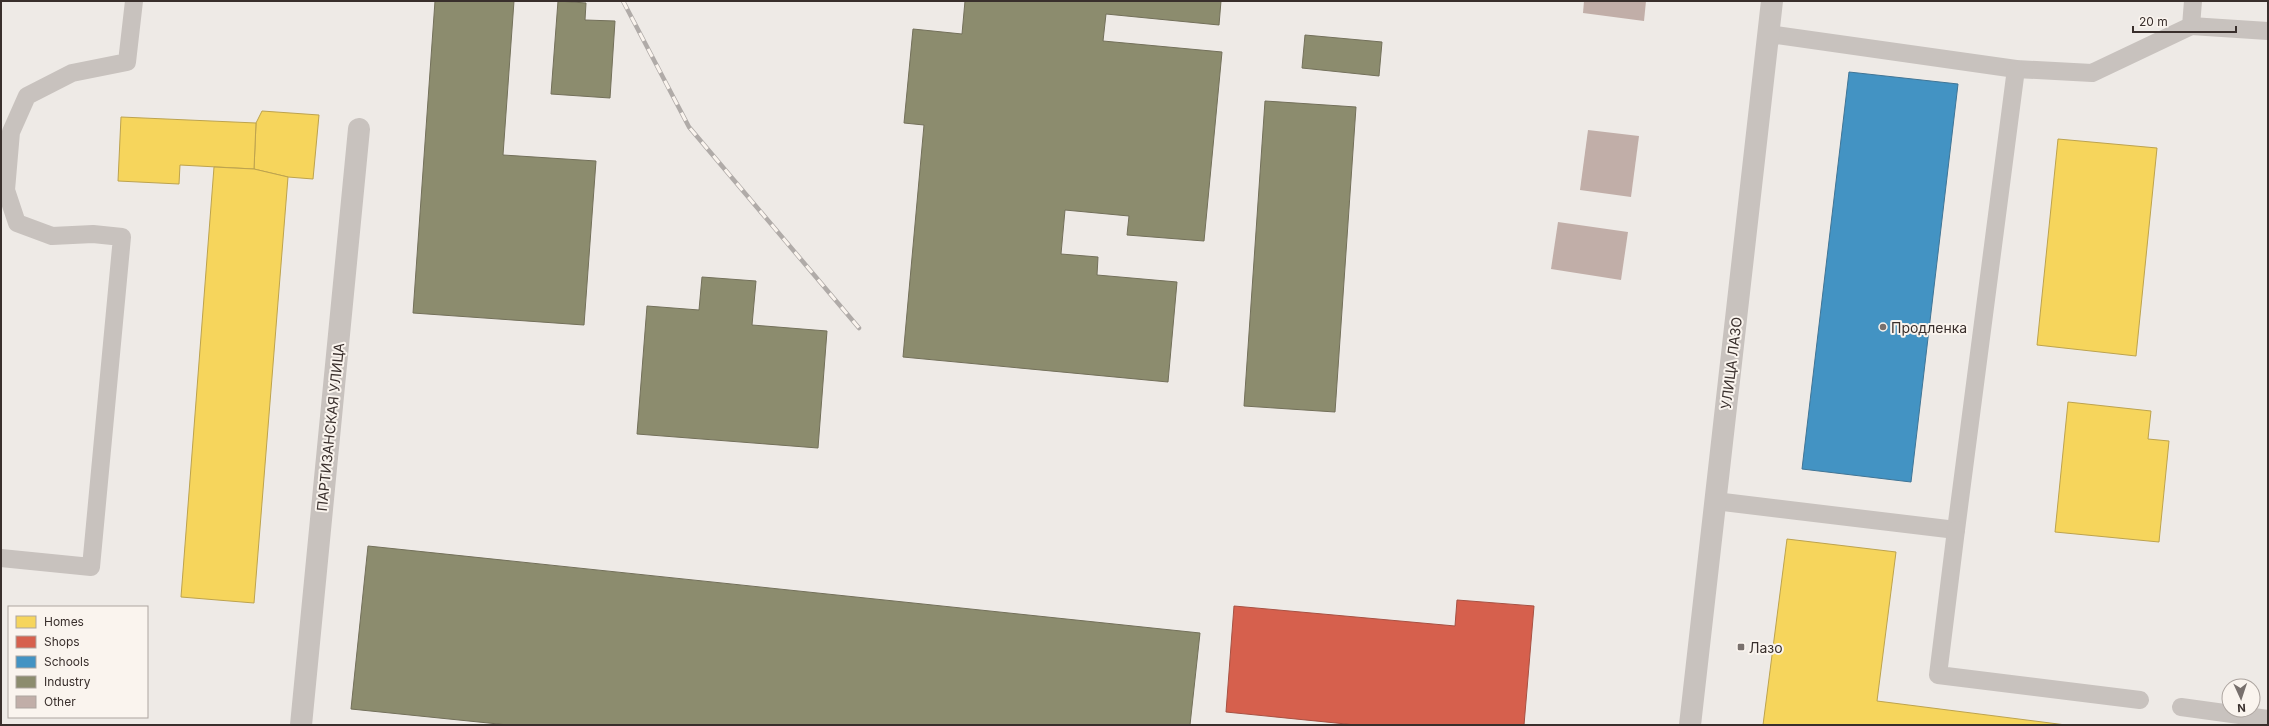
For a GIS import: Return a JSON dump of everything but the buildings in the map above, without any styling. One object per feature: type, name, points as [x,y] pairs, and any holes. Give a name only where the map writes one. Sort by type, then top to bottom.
[{"type":"street","name":"УЛИЦА ЛАЗО","points":[[1690,725],[1772,1]]},
{"type":"street","name":"ПАРТИЗАНСКАЯ УЛИЦА","points":[[301,725],[359,129]]},
{"type":"lane","points":[[1,558],[91,567],[122,237],[93,234],[52,236],[17,223],[6,190],[11,132],[27,96],[72,74],[127,62],[134,1]]},
{"type":"lane","points":[[2191,26],[2193,1]]},
{"type":"lane","points":[[1769,34],[2016,69],[2092,73],[2191,26],[2268,31]]},
{"type":"lane","points":[[2016,69],[1938,675],[2140,700]]},
{"type":"lane","points":[[1716,501],[1956,530]]},
{"type":"lane","points":[[2181,707],[2268,719]]},
{"type":"railway","points":[[623,1],[689,127],[859,328]]},
{"type":"place","name":"Продленка","points":[[1883,327]]},
{"type":"place","name":"Лазо","points":[[1741,647]]}]
